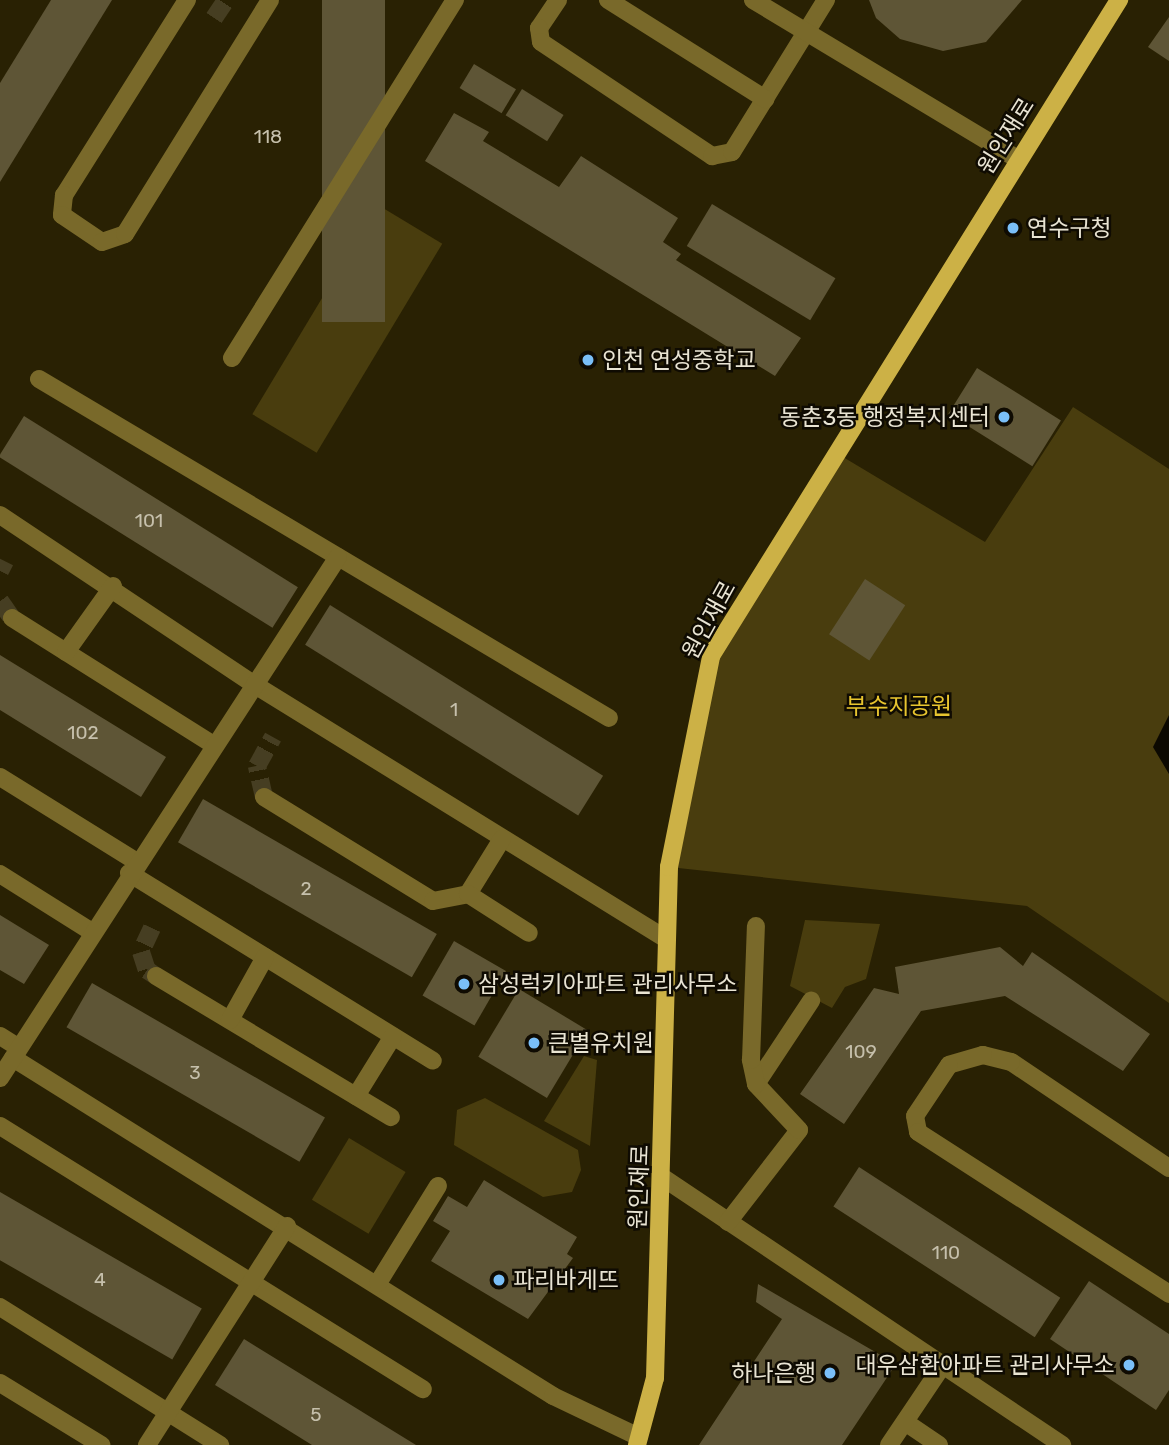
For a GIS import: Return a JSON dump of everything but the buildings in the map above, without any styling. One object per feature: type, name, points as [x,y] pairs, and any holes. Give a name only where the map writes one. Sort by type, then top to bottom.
[{"type":"main road","name":"원인재로","points":[[638,1441],[655,1378],[665,1179],[669,867],[711,656],[1119,0]]},
{"type":"lane","points":[[187,0],[64,195],[62,215],[102,242],[125,234],[270,0]]},
{"type":"lane","points":[[558,0],[539,28],[541,42],[712,156],[732,152],[826,0]]},
{"type":"lane","points":[[608,0],[765,99]]},
{"type":"lane","points":[[753,0],[1019,160]]},
{"type":"lane","points":[[232,358],[452,1]]},
{"type":"lane","points":[[40,379],[608,718]]},
{"type":"lane","points":[[0,515],[113,586],[255,685],[666,939]]},
{"type":"lane","points":[[0,1078],[212,744],[255,685],[338,557]]},
{"type":"lane","points":[[66,652],[113,586]]},
{"type":"lane","points":[[12,618],[212,744]]},
{"type":"lane","points":[[0,777],[265,957],[433,1061]]},
{"type":"lane","points":[[264,797],[433,901],[468,894],[529,933]]},
{"type":"lane","points":[[468,894],[502,839]]},
{"type":"lane","points":[[0,874],[92,932]]},
{"type":"lane","points":[[729,1222],[799,1130],[756,1084],[751,1059],[756,926]]},
{"type":"lane","points":[[230,1020],[265,957]]},
{"type":"lane","points":[[156,976],[391,1117]]},
{"type":"lane","points":[[756,1084],[811,1001]]},
{"type":"lane","points":[[0,1036],[16,1053],[553,1396],[638,1441]]},
{"type":"lane","points":[[356,1096],[393,1036]]},
{"type":"lane","points":[[1169,1168],[1011,1062],[983,1055],[949,1065],[915,1116],[918,1132],[1169,1294]]},
{"type":"lane","points":[[0,1126],[423,1389]]},
{"type":"lane","points":[[665,1179],[1062,1445]]},
{"type":"lane","points":[[378,1283],[438,1186]]},
{"type":"lane","points":[[147,1445],[287,1226]]},
{"type":"lane","points":[[0,1307],[220,1445]]},
{"type":"lane","points":[[889,1445],[943,1365]]},
{"type":"lane","points":[[0,1383],[101,1445]]},
{"type":"lane","points":[[905,1422],[939,1445]]},
{"type":"green space","points":[[378,205],[442,244],[317,453],[252,414]]},
{"type":"green space","name":"부수지공원","points":[[1073,407],[1169,469],[1169,1003],[1027,906],[669,867],[711,656],[838,454],[985,542]]},
{"type":"green space","points":[[805,920],[880,924],[866,979],[845,987],[832,1008],[790,986]]},
{"type":"green space","points":[[584,1056],[597,1060],[590,1146],[544,1121]]},
{"type":"green space","points":[[485,1098],[578,1150],[581,1170],[572,1192],[543,1197],[454,1145],[457,1110]]},
{"type":"green space","points":[[349,1138],[406,1172],[368,1234],[312,1200]]},
{"type":"shaded area","points":[[1169,715],[1169,774],[1153,747]]},
{"type":"tunnel","points":[[214,18],[226,0]]},
{"type":"tunnel","points":[[0,571],[5,561]]},
{"type":"tunnel","points":[[0,601],[12,618]]},
{"type":"tunnel","points":[[264,797],[257,766],[273,737]]},
{"type":"tunnel","points":[[152,928],[141,952],[147,970],[156,976]]},
{"type":"place","name":"연수구청","points":[[1013,228]]},
{"type":"place","name":"인천 연성중학교","points":[[588,360]]},
{"type":"place","name":"동춘3동 행정복지센터","points":[[1004,417]]},
{"type":"place","name":"삼성럭키아파트 관리사무소","points":[[464,984]]},
{"type":"place","name":"큰별유치원","points":[[534,1043]]},
{"type":"place","name":"파리바게뜨","points":[[499,1280]]},
{"type":"place","name":"대우삼환아파트 관리사무소","points":[[1129,1365]]},
{"type":"place","name":"하나은행","points":[[830,1373]]}]
